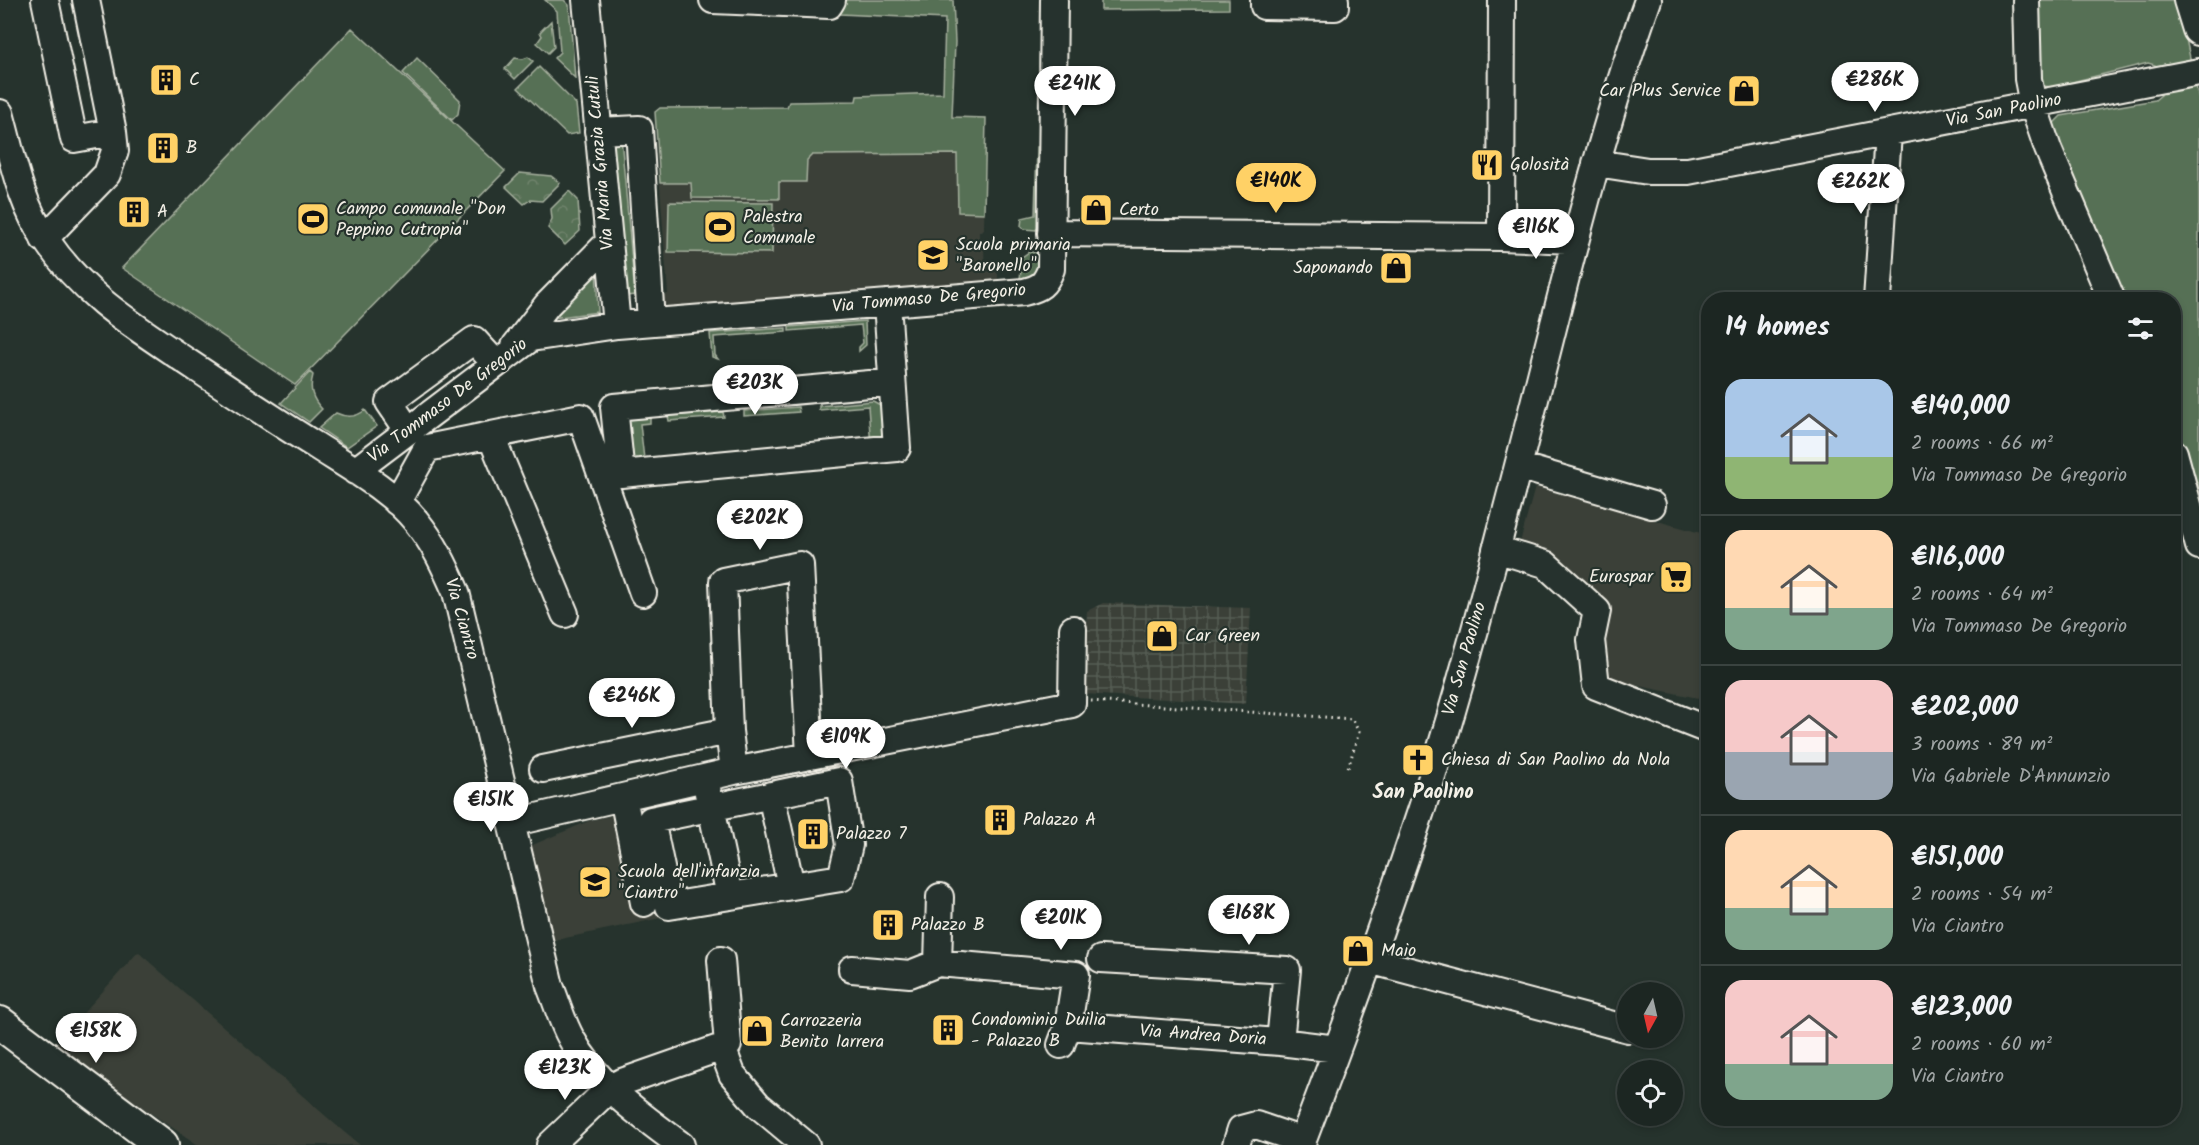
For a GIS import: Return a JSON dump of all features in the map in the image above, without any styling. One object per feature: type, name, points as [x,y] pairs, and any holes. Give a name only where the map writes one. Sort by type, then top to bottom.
[{"type":"main road","points":[[2190,0],[2199,29]]},
{"type":"main road","points":[[0,1023],[162,1145]]},
{"type":"street","points":[[45,0],[74,139],[113,132]]},
{"type":"street","points":[[44,239],[106,174],[115,151],[86,0]]},
{"type":"street","name":"Via Maria Grazia Cutuli","points":[[586,0],[617,325]]},
{"type":"street","points":[[713,0],[829,5],[832,0]]},
{"type":"street","name":"Via Tommaso De Gregorio","points":[[354,471],[531,338],[617,325],[1011,294],[1037,289],[1046,283],[1051,269],[1054,0]]},
{"type":"street","points":[[1263,0],[1264,6],[1335,7],[1335,0]]},
{"type":"street","points":[[1501,230],[1502,0]]},
{"type":"street","name":"Via San Paolino","points":[[1302,1143],[1421,812],[1439,753],[1518,466],[1576,232],[1648,0]]},
{"type":"street","points":[[2026,0],[2028,79],[2033,105],[2048,148],[2109,292]]},
{"type":"street","name":"Via San Paolino","points":[[1596,163],[1648,171],[1688,171],[2199,72]]},
{"type":"street","name":"Via Ciantro","points":[[0,113],[23,197],[44,239],[74,278],[110,309],[397,502],[415,520],[437,549],[456,592],[550,986],[571,1038],[587,1063],[610,1088],[681,1145]]},
{"type":"street","points":[[598,131],[639,129],[651,322]]},
{"type":"street","points":[[1878,292],[1888,133]]},
{"type":"street","points":[[1051,233],[1501,230],[1576,232]]},
{"type":"street","points":[[408,430],[389,402],[474,340],[502,359],[547,305],[609,242]]},
{"type":"street","points":[[886,303],[892,382],[897,448],[621,474],[614,407],[892,382]]},
{"type":"street","points":[[397,502],[428,448],[581,417],[643,593]]},
{"type":"street","points":[[491,436],[565,614]]},
{"type":"street","points":[[1518,466],[1652,505]]},
{"type":"street","points":[[2181,479],[2199,546]]},
{"type":"street","points":[[1496,549],[1545,564],[1597,611],[1591,640],[1596,686],[1701,727]]},
{"type":"street","points":[[734,771],[729,731],[723,581],[800,565],[810,756]]},
{"type":"street","points":[[511,823],[734,771],[1072,704],[1073,628]]},
{"type":"street","points":[[543,769],[729,731]]},
{"type":"street","points":[[704,778],[730,896]]},
{"type":"street","points":[[839,781],[849,845],[841,878],[669,906],[651,820],[711,808],[839,781]]},
{"type":"street","points":[[771,795],[791,886]]},
{"type":"street","points":[[623,796],[644,903]]},
{"type":"street","points":[[852,969],[910,974],[947,963],[940,897]]},
{"type":"street","points":[[1101,959],[1287,970],[1280,1041]]},
{"type":"street","points":[[550,1145],[610,1088],[728,1045],[721,960]]},
{"type":"street","points":[[1369,960],[1617,1026]]},
{"type":"street","name":"Via Andrea Doria","points":[[947,963],[1076,975],[1065,1036],[1280,1041],[1337,1049]]},
{"type":"street","points":[[722,1047],[732,1074],[758,1105],[806,1145]]},
{"type":"street","points":[[1236,1145],[1241,1129],[1256,1125],[1302,1143]]},
{"type":"path","points":[[1072,699],[1352,719],[1359,732],[1348,768]]},
{"type":"shaded area","points":[[952,116],[986,118],[984,229],[979,232],[979,246],[984,249],[985,271],[996,272],[998,280],[659,307],[659,295],[668,294],[656,133]]},
{"type":"shaded area","points":[[1535,487],[1701,533],[1701,699],[1605,679],[1597,642],[1604,607],[1519,546]]},
{"type":"shaded area","points":[[1103,603],[1251,608],[1246,704],[1084,694],[1087,611]]},
{"type":"shaded area","name":"Scuola dell'infanzia \"Ciantro\"","points":[[638,810],[661,918],[551,941],[528,847],[591,820]]},
{"type":"shaded area","points":[[138,952],[360,1145],[198,1145],[53,1047]]},
{"type":"green space","points":[[545,0],[564,0],[569,5],[575,78],[554,58],[560,52],[557,11]]},
{"type":"green space","points":[[953,0],[955,42],[952,117],[986,118],[984,213],[958,212],[957,154],[812,155],[807,160],[806,182],[779,182],[779,199],[692,198],[691,183],[660,183],[655,112],[660,108],[787,107],[789,102],[856,101],[857,96],[943,93],[945,19],[840,14],[842,1]]},
{"type":"green space","points":[[1101,0],[1229,0],[1229,9],[1101,10]]},
{"type":"green space","points":[[2039,0],[2175,0],[2182,20],[2199,100],[2199,509],[2181,444],[2181,292],[2119,292],[2053,132],[2054,123],[2061,116],[2155,100],[2161,95],[2155,65],[2148,63],[2052,87],[2043,86]]},
{"type":"green space","points":[[551,21],[554,47],[548,53],[537,43],[542,36],[540,32]]},
{"type":"green space","name":"Campo comunale \"Don Peppino Cutropia\"","points":[[352,28],[505,171],[295,385],[122,268]]},
{"type":"green space","points":[[528,57],[533,61],[515,79],[505,69],[515,58]]},
{"type":"green space","points":[[417,58],[460,100],[458,114],[452,120],[403,73]]},
{"type":"green space","points":[[539,67],[576,104],[579,133],[567,135],[518,88]]},
{"type":"green space","points":[[621,137],[635,295],[626,296],[612,138]]},
{"type":"green space","points":[[1037,147],[1040,147],[1039,224],[1036,230],[1024,229],[1021,226],[1022,218],[1035,215]]},
{"type":"green space","points":[[520,173],[551,176],[560,183],[542,201],[530,200],[524,204],[506,187]]},
{"type":"green space","points":[[569,191],[578,200],[580,231],[565,245],[548,228],[552,219],[551,209]]},
{"type":"green space","name":"Palestra Comunale","points":[[669,202],[773,203],[772,253],[668,252]]},
{"type":"green space","points":[[1029,252],[1039,253],[1039,269],[1036,275],[1020,280],[1022,257]]},
{"type":"green space","points":[[596,265],[598,312],[544,319]]},
{"type":"green space","points":[[865,321],[866,345],[859,351],[863,343],[861,325],[789,331],[789,327]]},
{"type":"green space","points":[[786,328],[786,332],[714,337],[715,355],[718,359],[712,357],[710,333]]},
{"type":"green space","points":[[310,372],[313,375],[312,394],[322,409],[309,422],[281,403]]},
{"type":"green space","points":[[873,401],[882,406],[887,446],[871,447],[868,406],[819,410],[819,406]]},
{"type":"green space","points":[[798,407],[799,412],[744,416],[744,411]]},
{"type":"green space","points":[[365,410],[377,426],[347,447],[319,428],[336,413],[351,416],[358,415]]},
{"type":"green space","points":[[723,412],[724,417],[669,421],[668,416]]},
{"type":"green space","points":[[650,418],[650,423],[640,424],[644,459],[625,461],[624,420]]},
{"type":"place","name":"C","points":[[166,80]]},
{"type":"place","name":"Car Plus Service","points":[[1744,91]]},
{"type":"place","name":"B","points":[[163,148]]},
{"type":"place","name":"Golosità","points":[[1487,165]]},
{"type":"place","name":"Certo","points":[[1096,210]]},
{"type":"place","name":"A","points":[[134,212]]},
{"type":"place","name":"Campo comunale \"Don Peppino Cutropia\"","points":[[313,219]]},
{"type":"place","name":"Palestra Comunale","points":[[720,227]]},
{"type":"place","name":"Scuola primaria \"Baronello\"","points":[[933,255]]},
{"type":"place","name":"Saponando","points":[[1396,268]]},
{"type":"place","name":"Eurospar","points":[[1676,577]]},
{"type":"place","name":"Car Green","points":[[1162,636]]},
{"type":"place","name":"Chiesa di San Paolino da Nola","points":[[1418,760]]},
{"type":"place","name":"Palazzo A","points":[[1000,820]]},
{"type":"place","name":"Palazzo 7","points":[[813,834]]},
{"type":"place","name":"Scuola dell'infanzia \"Ciantro\"","points":[[595,882]]},
{"type":"place","name":"Palazzo B","points":[[888,925]]},
{"type":"place","name":"Maio","points":[[1358,951]]},
{"type":"place","name":"Condominio Duilia - Palazzo B","points":[[948,1030]]},
{"type":"place","name":"Carrozzeria Benito Iarrera","points":[[757,1031]]},
{"type":"district","name":"San Paolino","points":[[1423,793]]}]
